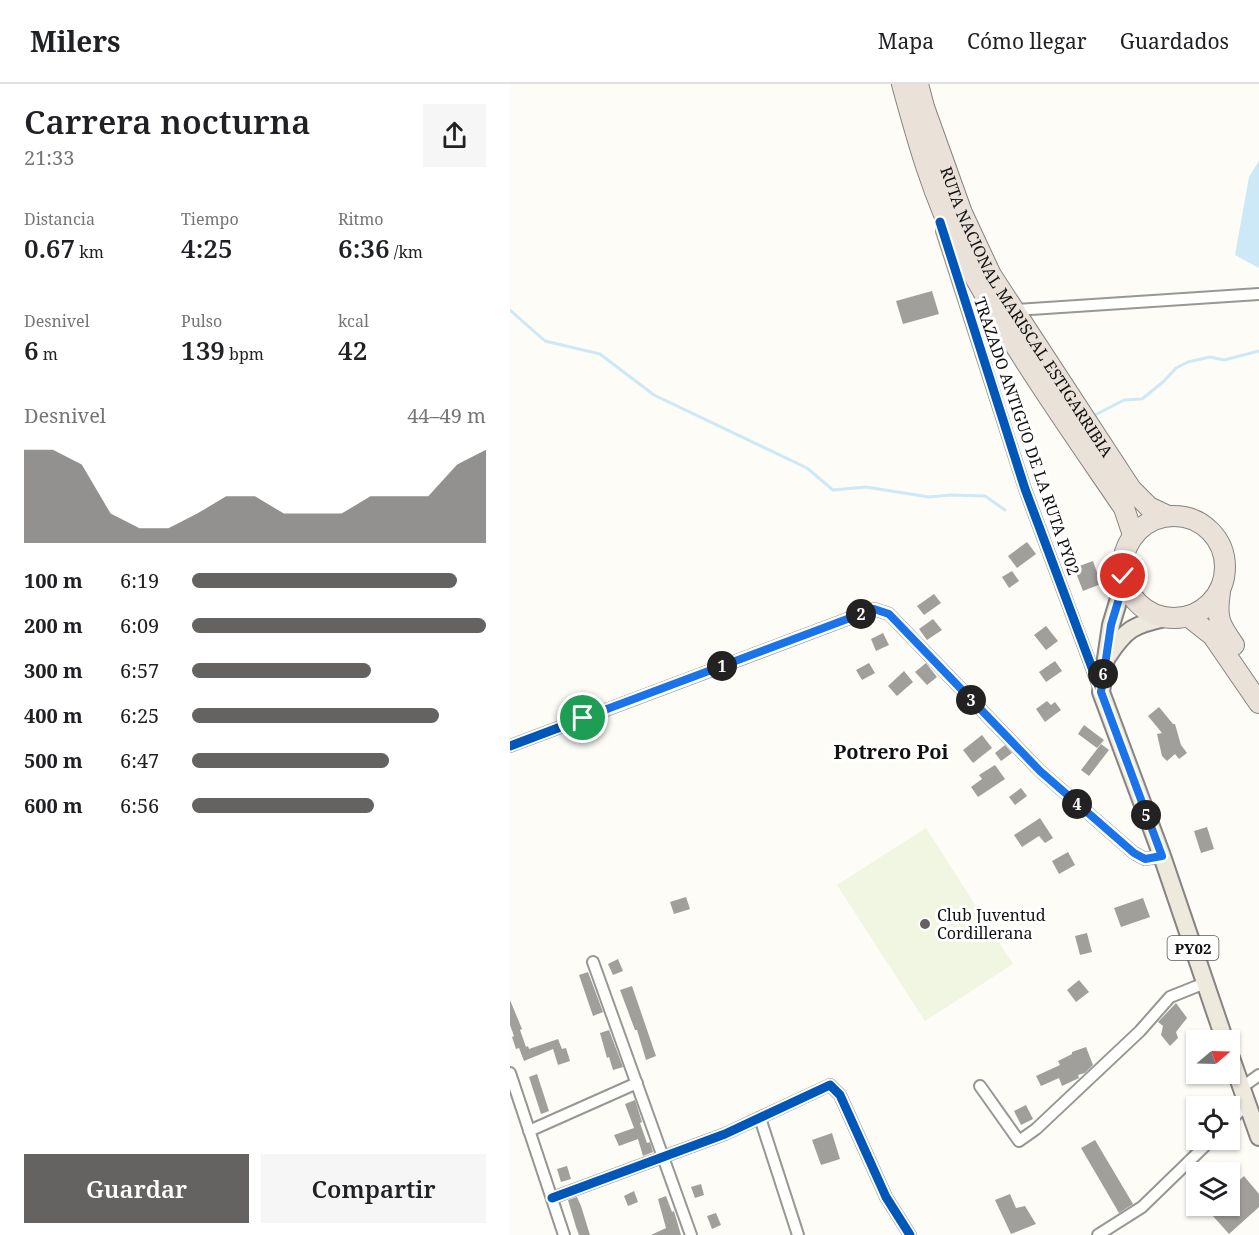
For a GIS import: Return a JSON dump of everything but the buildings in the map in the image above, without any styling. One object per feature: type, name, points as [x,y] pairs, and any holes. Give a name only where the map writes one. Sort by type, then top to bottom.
[{"type":"highway","name":"RUTA NACIONAL MARISCAL ESTIGARRIBIA","points":[[902,84],[922,156],[958,246],[1014,346],[1124,508],[1133,536]]},
{"type":"highway","name":"RUTA NACIONAL MARISCAL ESTIGARRIBIA","points":[[918,84],[962,213],[991,274],[1131,489],[1149,507],[1168,516]]},
{"type":"highway","points":[[1220,592],[1206,608],[1189,617],[1166,618],[1146,611],[1131,596],[1123,576],[1124,555],[1133,536],[1155,519],[1168,516],[1185,517],[1201,523],[1214,535],[1222,550],[1226,567],[1217,616],[1259,682]]},
{"type":"highway","points":[[1189,617],[1213,636],[1259,703]]},
{"type":"main road","points":[[1104,662],[1123,576]]},
{"type":"main road","points":[[1104,662],[1127,632],[1144,623],[1166,618]]},
{"type":"main road","name":"PY02","points":[[1104,662],[1101,692],[1162,856],[1221,1030]]},
{"type":"main road","points":[[1240,1084],[1259,1137]]},
{"type":"street","name":"TRAZADO ANTIGUO DE LA RUTA PY02","points":[[940,222],[1025,489],[1101,692]]},
{"type":"street","points":[[1015,310],[1259,294]]},
{"type":"street","points":[[510,746],[874,609],[889,614],[1040,771],[1134,853],[1145,859],[1162,856]]},
{"type":"street","points":[[593,962],[691,1235]]},
{"type":"street","points":[[980,1086],[1019,1140],[1036,1129],[1140,1031],[1170,997],[1205,983]]},
{"type":"street","points":[[510,1073],[513,1096],[529,1131],[564,1235]]},
{"type":"street","points":[[1241,1088],[1259,1075]]},
{"type":"street","points":[[529,1131],[636,1083]]},
{"type":"street","points":[[552,1198],[725,1134],[830,1084],[840,1095],[886,1197],[910,1235]]},
{"type":"street","points":[[1240,1111],[1247,1104]]},
{"type":"street","points":[[759,1118],[798,1235]]},
{"type":"street","points":[[1098,1235],[1142,1207],[1201,1150]]},
{"type":"green space","name":"Club Juventud Cordillerana","points":[[926,828],[1013,964],[925,1021],[837,885]]},
{"type":"water","points":[[1259,161],[1259,268],[1235,255],[1249,177]]},
{"type":"waterway","points":[[510,310],[545,341],[600,354],[654,395],[807,468],[833,490],[866,487],[929,497],[985,496],[1005,510]]},
{"type":"waterway","points":[[1093,416],[1124,400],[1142,399],[1176,368],[1188,362],[1210,357],[1224,360],[1259,351]]},
{"type":"cycle path","points":[[940,222],[1025,489],[1101,692]]},
{"type":"cycle path","points":[[510,746],[874,609],[889,614],[1040,771],[1134,853],[1145,859],[1162,856]]},
{"type":"cycle path","points":[[552,1198],[725,1134],[830,1085],[840,1095],[886,1197],[910,1235]]},
{"type":"place","name":"Club Juventud Cordillerana","points":[[925,924]]},
{"type":"district","name":"Potrero Poi","points":[[891,751]]},
{"type":"route","points":[[583,718],[874,609],[889,614],[1040,771],[1134,853],[1145,859],[1162,856],[1101,692],[1111,625],[1121,592],[1123,576]]}]
